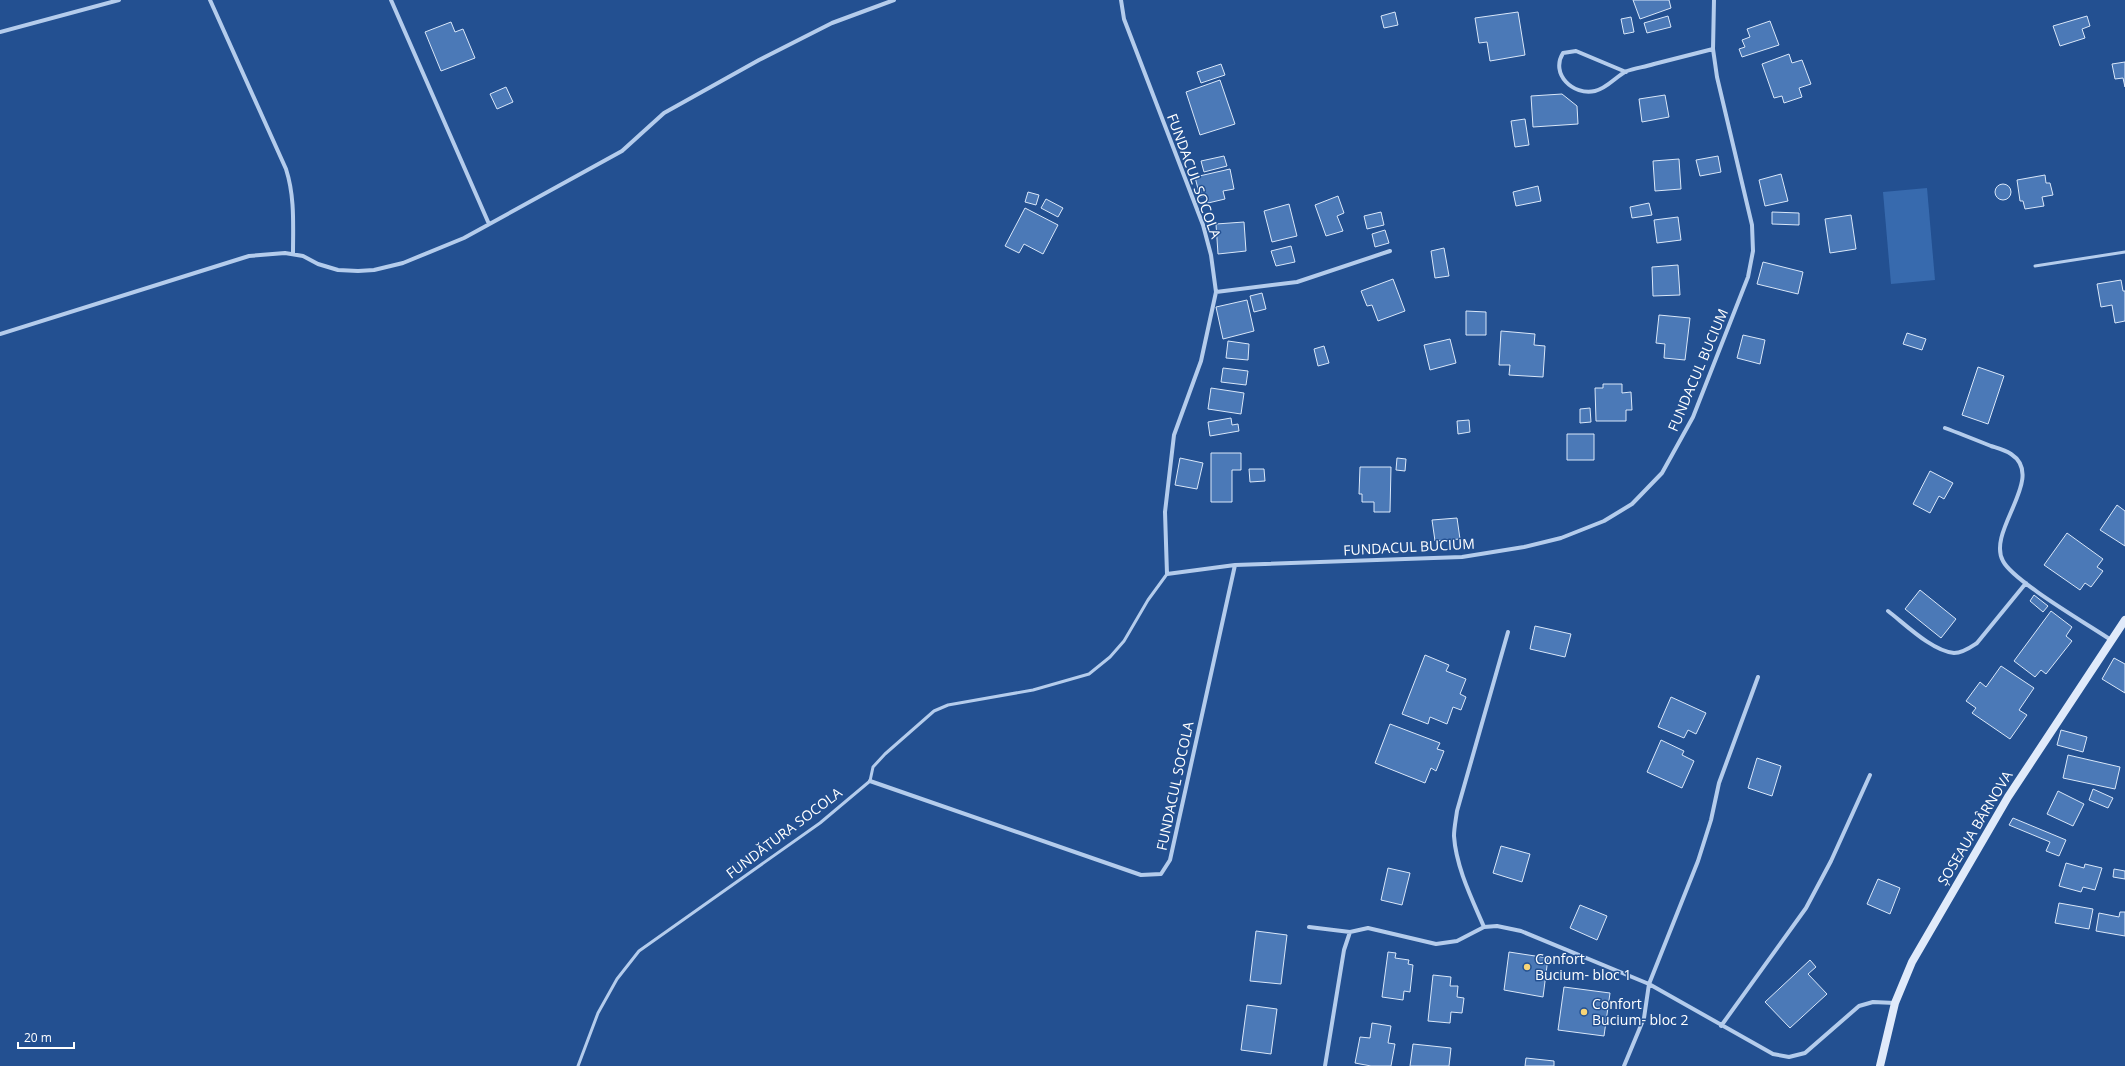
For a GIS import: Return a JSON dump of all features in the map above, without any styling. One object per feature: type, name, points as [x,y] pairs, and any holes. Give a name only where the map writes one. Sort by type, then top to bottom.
[{"type":"main road","name":"ȘOSEAUA BÂRNOVA","points":[[1880,1066],[1895,1003],[1912,962],[2008,796],[2125,620]]},
{"type":"street","points":[[0,32],[119,0]]},
{"type":"street","points":[[210,0],[286,169],[291,184],[294,210],[293,254]]},
{"type":"street","points":[[391,0],[489,224]]},
{"type":"street","points":[[0,334],[249,256],[271,253],[293,254],[338,270],[374,270],[403,263],[464,238],[622,151],[664,113],[752,64],[832,23],[894,0]]},
{"type":"street","name":"FUNDACUL SOCOLA","points":[[1121,0],[1124,19],[1203,225],[1211,255],[1216,292],[1201,361],[1174,435],[1165,512],[1167,574]]},
{"type":"street","name":"FUNDACUL BUCIUM","points":[[1167,574],[1235,565],[1462,558],[1524,547],[1561,538],[1604,521],[1632,504],[1662,472],[1696,410],[1748,277],[1753,251],[1752,225],[1726,121],[1717,77],[1713,49],[1714,0]]},
{"type":"street","points":[[1626,72],[1576,51],[1563,53],[1559,60],[1558,71],[1562,80],[1571,86],[1582,90],[1595,91],[1608,85],[1626,72],[1713,49]]},
{"type":"street","points":[[1216,292],[1297,282],[1390,251]]},
{"type":"street","points":[[1945,428],[2011,454],[2021,463],[2023,474],[2021,484],[2002,537],[2000,549],[2002,561],[2026,583],[2111,640]]},
{"type":"street","name":"FUNDACUL SOCOLA","points":[[870,781],[1141,875],[1161,874],[1170,860],[1235,565]]},
{"type":"street","points":[[1888,611],[1936,647],[1955,653],[1967,650],[1977,643],[2026,583]]},
{"type":"street","points":[[1484,927],[1456,852],[1454,834],[1457,811],[1508,632]]},
{"type":"street","points":[[1624,1066],[1644,1018],[1649,984],[1698,861],[1711,820],[1720,783],[1758,677]]},
{"type":"street","points":[[1721,1026],[1806,908],[1831,862],[1870,775]]},
{"type":"street","points":[[1309,927],[1350,932],[1368,928],[1436,944],[1457,941],[1484,927],[1497,926],[1521,931],[1649,984],[1773,1054],[1789,1057],[1805,1053],[1859,1006],[1873,1002],[1895,1003]]},
{"type":"street","points":[[1326,1066],[1344,950],[1350,932]]},
{"type":"lane","points":[[2035,266],[2125,252]]},
{"type":"lane","name":"FUNDĂTURA SOCOLA","points":[[578,1066],[598,1013],[617,979],[640,951],[820,823],[870,781],[873,767],[885,754],[934,712],[948,705],[1033,690],[1089,674],[1110,657],[1124,641],[1148,600],[1167,574]]},
{"type":"shaded area","points":[[1927,188],[1935,280],[1891,284],[1883,192]]},
{"type":"building","points":[[1633,0],[1669,0],[1671,8],[1640,19]]},
{"type":"building","points":[[1395,12],[1398,25],[1384,28],[1381,16]]},
{"type":"building","points":[[1518,12],[1525,55],[1490,61],[1487,42],[1479,43],[1475,18]]},
{"type":"building","points":[[1668,16],[1671,27],[1647,33],[1644,23]]},
{"type":"building","points":[[2087,16],[2090,26],[2082,29],[2085,38],[2060,46],[2053,26]]},
{"type":"building","points":[[1631,17],[1634,32],[1624,34],[1621,19]]},
{"type":"building","points":[[1770,21],[1779,45],[1742,57],[1739,49],[1745,47],[1742,40],[1750,37],[1747,29]]},
{"type":"building","points":[[451,22],[455,32],[463,29],[475,58],[441,71],[425,32]]},
{"type":"building","points":[[1789,54],[1792,63],[1802,60],[1811,84],[1799,88],[1802,97],[1784,103],[1782,96],[1774,98],[1762,64]]},
{"type":"building","points":[[2125,62],[2125,87],[2123,78],[2115,79],[2112,64]]},
{"type":"building","points":[[1221,64],[1225,75],[1201,83],[1197,72]]},
{"type":"building","points":[[1220,80],[1235,124],[1200,135],[1186,92]]},
{"type":"building","points":[[506,87],[513,102],[497,109],[490,94]]},
{"type":"building","points":[[1562,94],[1577,106],[1578,124],[1533,127],[1531,96]]},
{"type":"building","points":[[1665,95],[1669,117],[1642,122],[1639,99]]},
{"type":"building","points":[[1525,119],[1529,145],[1515,147],[1511,121]]},
{"type":"building","points":[[1224,156],[1227,166],[1204,172],[1201,161]]},
{"type":"building","points":[[1718,156],[1721,172],[1700,176],[1696,160]]},
{"type":"building","points":[[1679,159],[1681,189],[1655,191],[1653,161]]},
{"type":"building","points":[[1230,169],[1234,189],[1223,191],[1225,199],[1208,203],[1206,196],[1200,197],[1195,177]]},
{"type":"building","points":[[1781,174],[1788,201],[1765,206],[1759,180]]},
{"type":"building","points":[[2045,175],[2046,183],[2050,183],[2053,195],[2042,197],[2044,206],[2025,209],[2023,201],[2020,201],[2017,180]]},
{"type":"building","points":[[2003,184],[2009,186],[2011,192],[2009,198],[2003,200],[1997,198],[1995,192],[1997,186]]},
{"type":"building","points":[[1538,186],[1541,201],[1516,206],[1513,192]]},
{"type":"building","points":[[1028,192],[1039,195],[1036,205],[1025,202]]},
{"type":"building","points":[[1338,196],[1344,213],[1337,216],[1343,231],[1326,236],[1315,205]]},
{"type":"building","points":[[1046,199],[1063,208],[1058,217],[1041,208]]},
{"type":"building","points":[[1649,203],[1652,215],[1632,218],[1630,207]]},
{"type":"building","points":[[1289,204],[1297,236],[1272,242],[1264,211]]},
{"type":"building","points":[[1025,208],[1058,225],[1043,254],[1024,244],[1019,253],[1005,246]]},
{"type":"building","points":[[1381,212],[1384,225],[1367,229],[1364,216]]},
{"type":"building","points":[[1772,212],[1799,213],[1799,225],[1772,224]]},
{"type":"building","points":[[1851,215],[1856,249],[1830,253],[1825,219]]},
{"type":"building","points":[[1678,217],[1681,240],[1657,243],[1654,220]]},
{"type":"building","points":[[1244,222],[1246,251],[1218,254],[1216,224]]},
{"type":"building","points":[[1385,230],[1389,243],[1375,247],[1372,234]]},
{"type":"building","points":[[1291,246],[1295,262],[1276,266],[1271,251]]},
{"type":"building","points":[[1444,248],[1449,276],[1435,278],[1431,251]]},
{"type":"building","points":[[1763,262],[1803,272],[1798,294],[1757,284]]},
{"type":"building","points":[[1678,265],[1680,295],[1653,296],[1652,267]]},
{"type":"building","points":[[1393,279],[1405,311],[1378,321],[1372,305],[1367,306],[1361,291]]},
{"type":"building","points":[[2121,280],[2123,291],[2125,291],[2125,321],[2115,323],[2112,305],[2101,307],[2097,284]]},
{"type":"building","points":[[1262,293],[1266,309],[1254,312],[1250,296]]},
{"type":"building","points":[[1247,300],[1254,331],[1223,339],[1216,307]]},
{"type":"building","points":[[1466,311],[1486,312],[1486,335],[1466,335]]},
{"type":"building","points":[[1659,315],[1690,318],[1685,360],[1664,358],[1665,344],[1656,343]]},
{"type":"building","points":[[1501,331],[1535,334],[1534,345],[1545,346],[1543,377],[1509,375],[1510,365],[1499,365]]},
{"type":"building","points":[[1907,333],[1926,339],[1922,350],[1903,344]]},
{"type":"building","points":[[1743,335],[1765,340],[1760,364],[1737,358]]},
{"type":"building","points":[[1450,339],[1456,363],[1430,370],[1424,345]]},
{"type":"building","points":[[1228,341],[1249,344],[1248,360],[1226,358]]},
{"type":"building","points":[[1324,346],[1329,363],[1318,366],[1314,349]]},
{"type":"building","points":[[1978,367],[2004,376],[1988,424],[1962,415]]},
{"type":"building","points":[[1223,368],[1248,371],[1246,385],[1221,382]]},
{"type":"building","points":[[1603,384],[1622,384],[1622,393],[1631,392],[1632,410],[1626,410],[1626,421],[1596,421],[1595,388],[1603,388]]},
{"type":"building","points":[[1211,388],[1244,393],[1241,414],[1208,409]]},
{"type":"building","points":[[1590,408],[1591,422],[1580,423],[1580,409]]},
{"type":"building","points":[[1231,418],[1232,425],[1238,424],[1239,431],[1210,436],[1208,422]]},
{"type":"building","points":[[1469,420],[1470,432],[1458,434],[1457,421]]},
{"type":"building","points":[[1567,434],[1594,434],[1594,460],[1567,460]]},
{"type":"building","points":[[1211,453],[1241,453],[1241,470],[1232,470],[1232,502],[1211,502]]},
{"type":"building","points":[[1180,458],[1203,463],[1197,489],[1175,485]]},
{"type":"building","points":[[1397,458],[1406,459],[1405,471],[1396,470]]},
{"type":"building","points":[[1360,467],[1391,467],[1390,512],[1374,512],[1374,502],[1362,502],[1362,494],[1359,494]]},
{"type":"building","points":[[1249,469],[1264,469],[1265,481],[1250,482]]},
{"type":"building","points":[[1930,471],[1953,483],[1944,499],[1939,496],[1930,513],[1913,504]]},
{"type":"building","points":[[2117,505],[2125,511],[2125,546],[2100,530]]},
{"type":"building","points":[[1457,518],[1460,539],[1435,541],[1432,520]]},
{"type":"building","points":[[2067,533],[2103,559],[2097,567],[2103,571],[2091,587],[2085,583],[2080,590],[2044,565]]},
{"type":"building","points":[[1920,590],[1956,619],[1941,638],[1905,609]]},
{"type":"building","points":[[2034,595],[2048,606],[2043,612],[2030,601]]},
{"type":"building","points":[[2051,611],[2072,627],[2066,636],[2072,641],[2046,674],[2041,670],[2035,677],[2014,661]]},
{"type":"building","points":[[1535,626],[1571,634],[1565,657],[1530,649]]},
{"type":"building","points":[[1425,655],[1449,665],[1446,671],[1466,679],[1460,694],[1466,697],[1461,710],[1453,707],[1447,724],[1430,717],[1428,724],[1402,714]]},
{"type":"building","points":[[2114,658],[2125,664],[2125,693],[2102,679]]},
{"type":"building","points":[[2001,666],[2034,688],[2019,710],[2027,715],[2010,739],[1972,713],[1976,708],[1966,701],[1980,682],[1986,687]]},
{"type":"building","points":[[1671,697],[1706,713],[1696,734],[1688,730],[1684,738],[1658,727]]},
{"type":"building","points":[[1390,724],[1440,743],[1437,749],[1444,751],[1436,771],[1431,768],[1425,783],[1375,763]]},
{"type":"building","points":[[2061,730],[2087,737],[2083,752],[2057,745]]},
{"type":"building","points":[[1661,740],[1684,751],[1682,755],[1694,761],[1682,788],[1647,772]]},
{"type":"building","points":[[2068,755],[2120,767],[2115,789],[2063,778]]},
{"type":"building","points":[[1757,758],[1781,766],[1772,796],[1748,788]]},
{"type":"building","points":[[2093,789],[2113,798],[2108,808],[2089,800]]},
{"type":"building","points":[[2058,791],[2084,804],[2073,826],[2047,814]]},
{"type":"building","points":[[2013,818],[2066,840],[2059,856],[2046,851],[2050,842],[2009,825]]},
{"type":"building","points":[[1501,846],[1530,854],[1522,882],[1493,873]]},
{"type":"building","points":[[2066,863],[2084,868],[2085,864],[2102,868],[2095,890],[2083,887],[2081,892],[2059,886]]},
{"type":"building","points":[[1388,868],[1410,873],[1402,905],[1381,900]]},
{"type":"building","points":[[2114,869],[2125,871],[2125,879],[2113,877]]},
{"type":"building","points":[[1878,879],[1900,888],[1890,914],[1867,904]]},
{"type":"building","points":[[2059,903],[2093,909],[2089,929],[2055,923]]},
{"type":"building","points":[[1580,905],[1607,916],[1597,940],[1570,928]]},
{"type":"building","points":[[2120,912],[2125,912],[2125,936],[2096,931],[2099,913],[2119,917]]},
{"type":"building","points":[[1256,931],[1287,935],[1281,984],[1250,981]]},
{"type":"building","points":[[1388,952],[1396,953],[1395,958],[1409,960],[1408,964],[1413,965],[1410,992],[1404,991],[1403,1000],[1382,997]]},
{"type":"building","name":"Confort Bucium- bloc 1","points":[[1509,952],[1548,958],[1543,997],[1504,990]]},
{"type":"building","points":[[1810,960],[1816,967],[1808,974],[1827,994],[1790,1028],[1765,1002]]},
{"type":"building","points":[[1433,975],[1451,977],[1450,986],[1458,986],[1457,997],[1464,998],[1462,1013],[1451,1012],[1450,1023],[1428,1021]]},
{"type":"building","name":"Confort Bucium- bloc 2","points":[[1564,987],[1610,993],[1604,1036],[1558,1030]]},
{"type":"building","points":[[1247,1005],[1277,1009],[1271,1054],[1241,1050]]},
{"type":"building","points":[[1372,1023],[1391,1026],[1388,1043],[1395,1044],[1391,1066],[1371,1066],[1355,1063],[1360,1037],[1370,1038]]},
{"type":"building","points":[[1413,1044],[1451,1048],[1449,1066],[1410,1066]]},
{"type":"building","points":[[1526,1058],[1554,1061],[1554,1066],[1525,1066]]},
{"type":"place","name":"Confort Bucium- bloc 1","points":[[1527,967]]},
{"type":"place","name":"Confort Bucium- bloc 2","points":[[1584,1012]]}]
